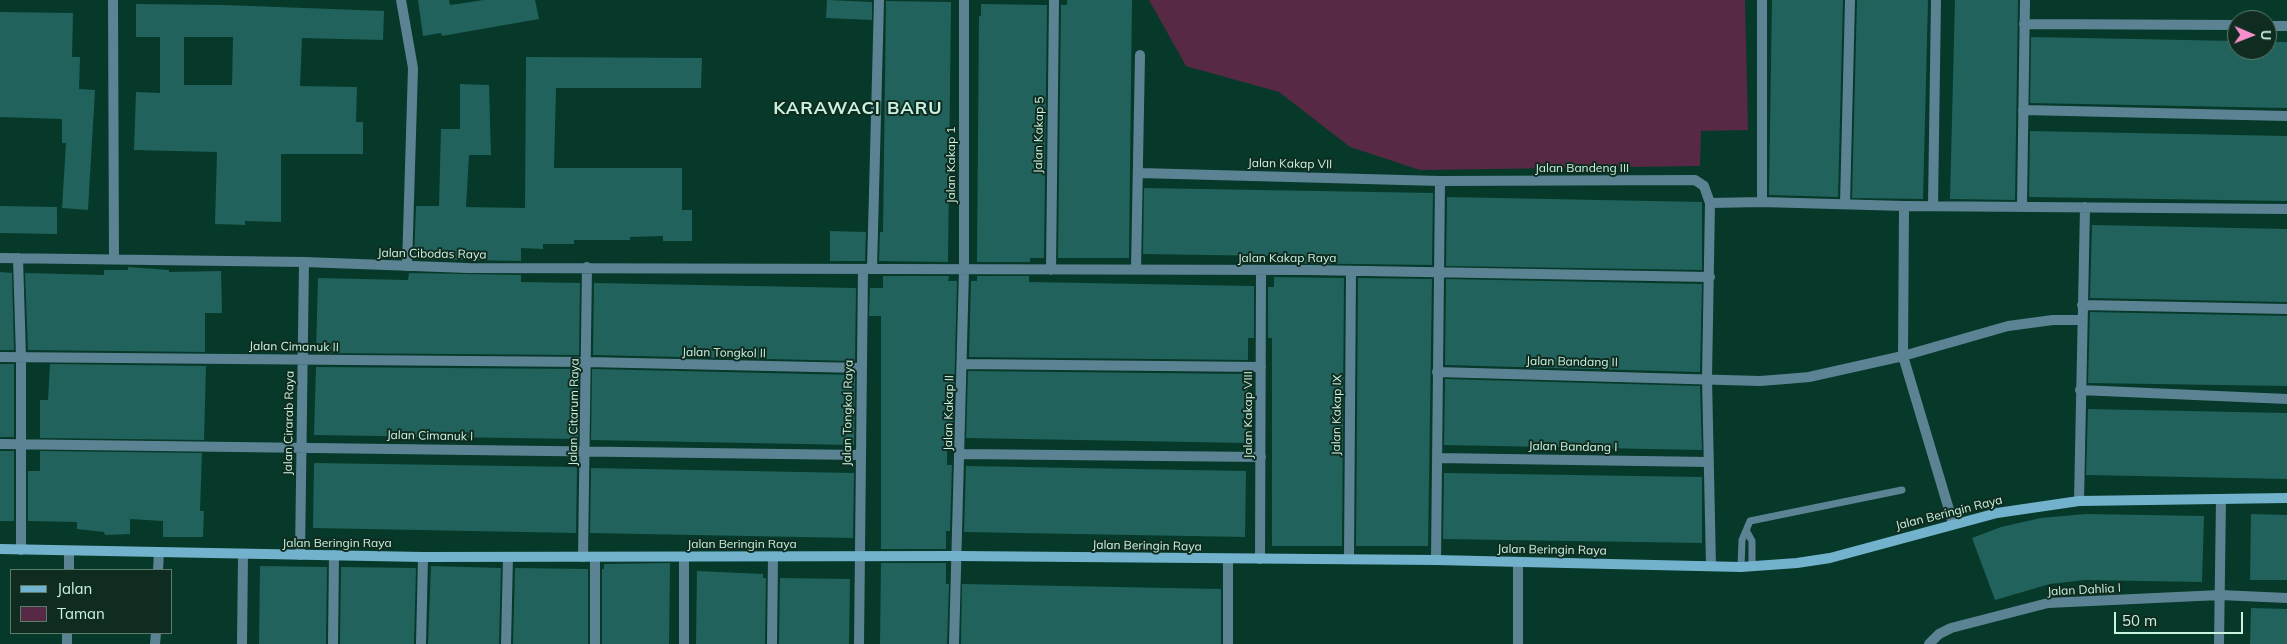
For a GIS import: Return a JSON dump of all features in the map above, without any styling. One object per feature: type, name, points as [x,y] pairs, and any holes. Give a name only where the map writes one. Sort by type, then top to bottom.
[{"type":"street","points":[[113,0],[114,259]]},
{"type":"street","points":[[401,0],[413,68],[407,266]]},
{"type":"street","name":"Jalan Tongkol Raya","points":[[859,644],[861,368],[868,269],[879,0]]},
{"type":"street","name":"Jalan Kakap 1","points":[[964,0],[964,270]]},
{"type":"street","name":"Jalan Kakap 5","points":[[1051,270],[1054,0]]},
{"type":"street","points":[[1762,0],[1762,202]]},
{"type":"street","points":[[1846,204],[1850,0]]},
{"type":"street","points":[[1933,206],[1936,0]]},
{"type":"street","points":[[2022,205],[2025,0]]},
{"type":"street","points":[[2024,24],[2227,25]]},
{"type":"street","points":[[1136,269],[1140,54]]},
{"type":"street","points":[[2023,110],[2287,116]]},
{"type":"street","name":"Jalan Kakap VII","points":[[1139,173],[1440,181]]},
{"type":"street","name":"Jalan Bandeng III","points":[[1440,181],[1695,180],[1704,186],[1710,203]]},
{"type":"street","points":[[1436,560],[1440,181]]},
{"type":"street","points":[[1711,566],[1707,378],[1710,203],[1762,202],[1904,206],[2022,205],[2287,209]]},
{"type":"street","points":[[1904,206],[1903,356],[1953,524]]},
{"type":"street","points":[[2079,501],[2084,207]]},
{"type":"street","name":"Jalan Cibodas Raya","points":[[0,258],[304,262],[407,266],[868,269]]},
{"type":"street","points":[[18,258],[22,357],[20,444],[21,550]]},
{"type":"street","name":"Jalan Cirarab Raya","points":[[300,555],[304,262]]},
{"type":"street","name":"Jalan Citarum Raya","points":[[583,557],[586,451],[587,267]]},
{"type":"street","name":"Jalan Kakap Raya","points":[[868,269],[1261,270],[1710,278]]},
{"type":"street","name":"Jalan Kakap II","points":[[954,644],[961,454],[964,270]]},
{"type":"street","name":"Jalan Kakap VIII","points":[[1260,559],[1261,270]]},
{"type":"street","name":"Jalan Kakap IX","points":[[1349,559],[1351,271]]},
{"type":"street","points":[[2082,305],[2287,309]]},
{"type":"street","name":"Jalan Bandang II","points":[[1437,372],[1707,378],[1760,381],[1786,379],[1903,356],[2008,326],[2052,320],[2081,320]]},
{"type":"street","name":"Jalan Cimanuk II","points":[[0,356],[587,362]]},
{"type":"street","name":"Jalan Tongkol II","points":[[587,362],[861,368]]},
{"type":"street","points":[[962,364],[1261,367]]},
{"type":"street","points":[[2080,390],[2287,399]]},
{"type":"street","name":"Jalan Cimanuk I","points":[[0,444],[860,455]]},
{"type":"street","points":[[961,454],[1261,456]]},
{"type":"street","name":"Jalan Bandang I","points":[[1437,458],[1709,462]]},
{"type":"street","name":"Jalan Beringin Raya","points":[[0,550],[508,557],[958,556],[1228,560],[1349,559],[1741,567],[1797,563],[1830,558],[1998,513],[2079,501],[2287,498]]},
{"type":"street","points":[[2219,644],[2220,499]]},
{"type":"street","points":[[69,569],[70,551]]},
{"type":"street","points":[[158,552],[158,569]]},
{"type":"street","points":[[242,644],[243,554]]},
{"type":"street","points":[[333,644],[334,555]]},
{"type":"street","points":[[421,644],[423,556]]},
{"type":"street","points":[[506,644],[508,557]]},
{"type":"street","points":[[595,644],[596,557]]},
{"type":"street","points":[[684,557],[684,644]]},
{"type":"street","points":[[772,644],[773,557]]},
{"type":"street","points":[[1228,560],[1228,644]]},
{"type":"street","points":[[1518,562],[1518,644]]},
{"type":"street","name":"Jalan Dahlia I","points":[[1928,644],[1939,634],[1951,628],[2048,604],[2220,595],[2287,598]]},
{"type":"lane","points":[[1741,567],[1742,540],[1747,532],[1750,521],[1902,490]]},
{"type":"lane","points":[[1747,532],[1752,541],[1752,566]]},
{"type":"green space","points":[[1149,0],[1745,0],[1748,130],[1701,131],[1700,166],[1420,170],[1350,147],[1279,92],[1186,66]]},
{"type":"building","points":[[418,0],[449,0],[450,5],[484,0],[535,0],[539,19],[442,36],[441,33],[423,36]]},
{"type":"building","points":[[827,0],[872,2],[872,20],[826,18]]},
{"type":"building","points":[[1067,0],[1132,0],[1129,258],[1058,258],[1061,5],[1067,5]]},
{"type":"building","points":[[1772,0],[1843,0],[1838,197],[1769,195]]},
{"type":"building","points":[[1857,0],[1928,0],[1923,199],[1852,198]]},
{"type":"building","points":[[1955,0],[2018,0],[2015,200],[1950,199]]},
{"type":"building","points":[[886,1],[951,2],[948,262],[879,261],[880,232],[883,232]]},
{"type":"building","points":[[136,4],[225,5],[384,11],[383,40],[302,38],[300,86],[357,87],[356,122],[363,122],[363,154],[281,154],[281,222],[245,221],[245,225],[215,224],[217,152],[134,150],[136,92],[160,93],[160,37],[136,37]],"holes":[[[184,37],[233,37],[232,85],[184,85]]]},
{"type":"building","points":[[981,4],[1047,5],[1044,258],[1030,258],[1030,262],[977,262],[979,16],[981,16]]},
{"type":"building","points":[[0,12],[73,13],[72,57],[80,57],[79,89],[95,90],[88,210],[62,208],[66,143],[62,143],[62,119],[0,117]]},
{"type":"building","points":[[2031,37],[2227,41],[2227,60],[2277,60],[2277,42],[2287,42],[2287,108],[2030,103]]},
{"type":"building","points":[[526,57],[702,58],[701,88],[556,88],[554,168],[682,168],[682,210],[692,210],[692,241],[663,241],[663,236],[630,237],[630,240],[574,240],[574,244],[543,244],[543,249],[521,248],[521,261],[414,259],[416,206],[439,206],[441,129],[460,129],[460,84],[489,85],[491,155],[469,155],[466,207],[525,208]]},
{"type":"building","points":[[2030,131],[2287,136],[2287,201],[2029,197]]},
{"type":"building","points":[[1144,188],[1433,193],[1432,265],[1275,263],[1275,256],[1143,254]]},
{"type":"building","points":[[1447,197],[1702,202],[1702,270],[1446,266]]},
{"type":"building","points":[[0,206],[57,207],[57,234],[0,233]]},
{"type":"building","points":[[2092,225],[2287,229],[2287,302],[2090,298]]},
{"type":"building","points":[[830,231],[866,232],[865,261],[830,261]]},
{"type":"building","points":[[128,267],[169,270],[169,272],[221,271],[222,313],[205,313],[205,352],[28,350],[25,273],[104,275],[104,270],[128,270]]},
{"type":"building","points":[[0,272],[12,273],[14,350],[0,350]]},
{"type":"building","points":[[409,273],[521,275],[521,282],[580,283],[579,355],[316,353],[318,278],[408,280]]},
{"type":"building","points":[[883,276],[949,276],[948,281],[957,281],[953,438],[947,438],[947,465],[952,465],[950,531],[946,531],[946,549],[881,549],[881,316],[869,316],[870,288],[883,288]]},
{"type":"building","points":[[977,276],[1029,276],[1029,282],[1254,286],[1254,338],[1248,338],[1248,360],[969,357],[971,281],[977,281]]},
{"type":"building","points":[[1274,277],[1344,278],[1342,546],[1272,546],[1272,338],[1268,338],[1268,287],[1274,287]]},
{"type":"building","points":[[1358,278],[1432,279],[1428,546],[1356,546]]},
{"type":"building","points":[[1446,279],[1702,284],[1700,372],[1445,365]]},
{"type":"building","points":[[594,283],[856,288],[855,361],[593,355]]},
{"type":"building","points":[[2090,312],[2287,316],[2287,386],[2088,383]]},
{"type":"building","points":[[0,364],[14,364],[14,437],[0,437]]},
{"type":"building","points":[[50,364],[206,366],[204,440],[40,438],[40,400],[48,400]]},
{"type":"building","points":[[316,367],[579,369],[578,439],[314,435]]},
{"type":"building","points":[[592,369],[855,375],[854,445],[591,440]]},
{"type":"building","points":[[968,371],[1248,374],[1247,443],[966,438]]},
{"type":"building","points":[[1445,379],[1700,386],[1702,450],[1444,445]]},
{"type":"building","points":[[2088,409],[2287,413],[2287,479],[2086,475]]},
{"type":"building","points":[[0,451],[14,451],[14,521],[0,521]]},
{"type":"building","points":[[40,451],[202,453],[200,511],[204,511],[203,537],[163,537],[163,521],[130,519],[130,534],[105,535],[104,532],[77,529],[77,522],[28,521],[28,471],[40,471]]},
{"type":"building","points":[[314,463],[577,467],[576,533],[313,528]]},
{"type":"building","points":[[966,466],[1246,471],[1245,537],[964,532]]},
{"type":"building","points":[[591,468],[854,473],[853,538],[590,533]]},
{"type":"building","points":[[1444,473],[1702,477],[1702,543],[1443,539]]},
{"type":"building","points":[[2086,514],[2204,516],[2202,582],[2085,580],[2050,584],[1995,600],[1972,538],[2001,527],[2041,518]]},
{"type":"building","points":[[2251,514],[2287,515],[2287,580],[2250,580]]},
{"type":"building","points":[[670,563],[669,644],[602,644],[602,569],[604,569],[604,564]]},
{"type":"building","points":[[881,563],[946,563],[946,584],[949,584],[947,644],[880,644]]},
{"type":"building","points":[[260,566],[327,567],[326,644],[259,644]]},
{"type":"building","points":[[431,566],[501,568],[499,644],[428,644]]},
{"type":"building","points":[[341,567],[416,568],[414,644],[340,644]]},
{"type":"building","points":[[515,568],[588,569],[588,644],[513,644]]},
{"type":"building","points":[[697,571],[763,574],[763,578],[766,578],[765,644],[696,644]]},
{"type":"building","points":[[780,578],[850,579],[849,644],[779,644]]},
{"type":"building","points":[[962,584],[1221,589],[1221,644],[961,644]]},
{"type":"building","points":[[2251,608],[2287,609],[2287,644],[2250,644]]},
{"type":"district","name":"KARAWACI BARU","points":[[858,109]]}]
